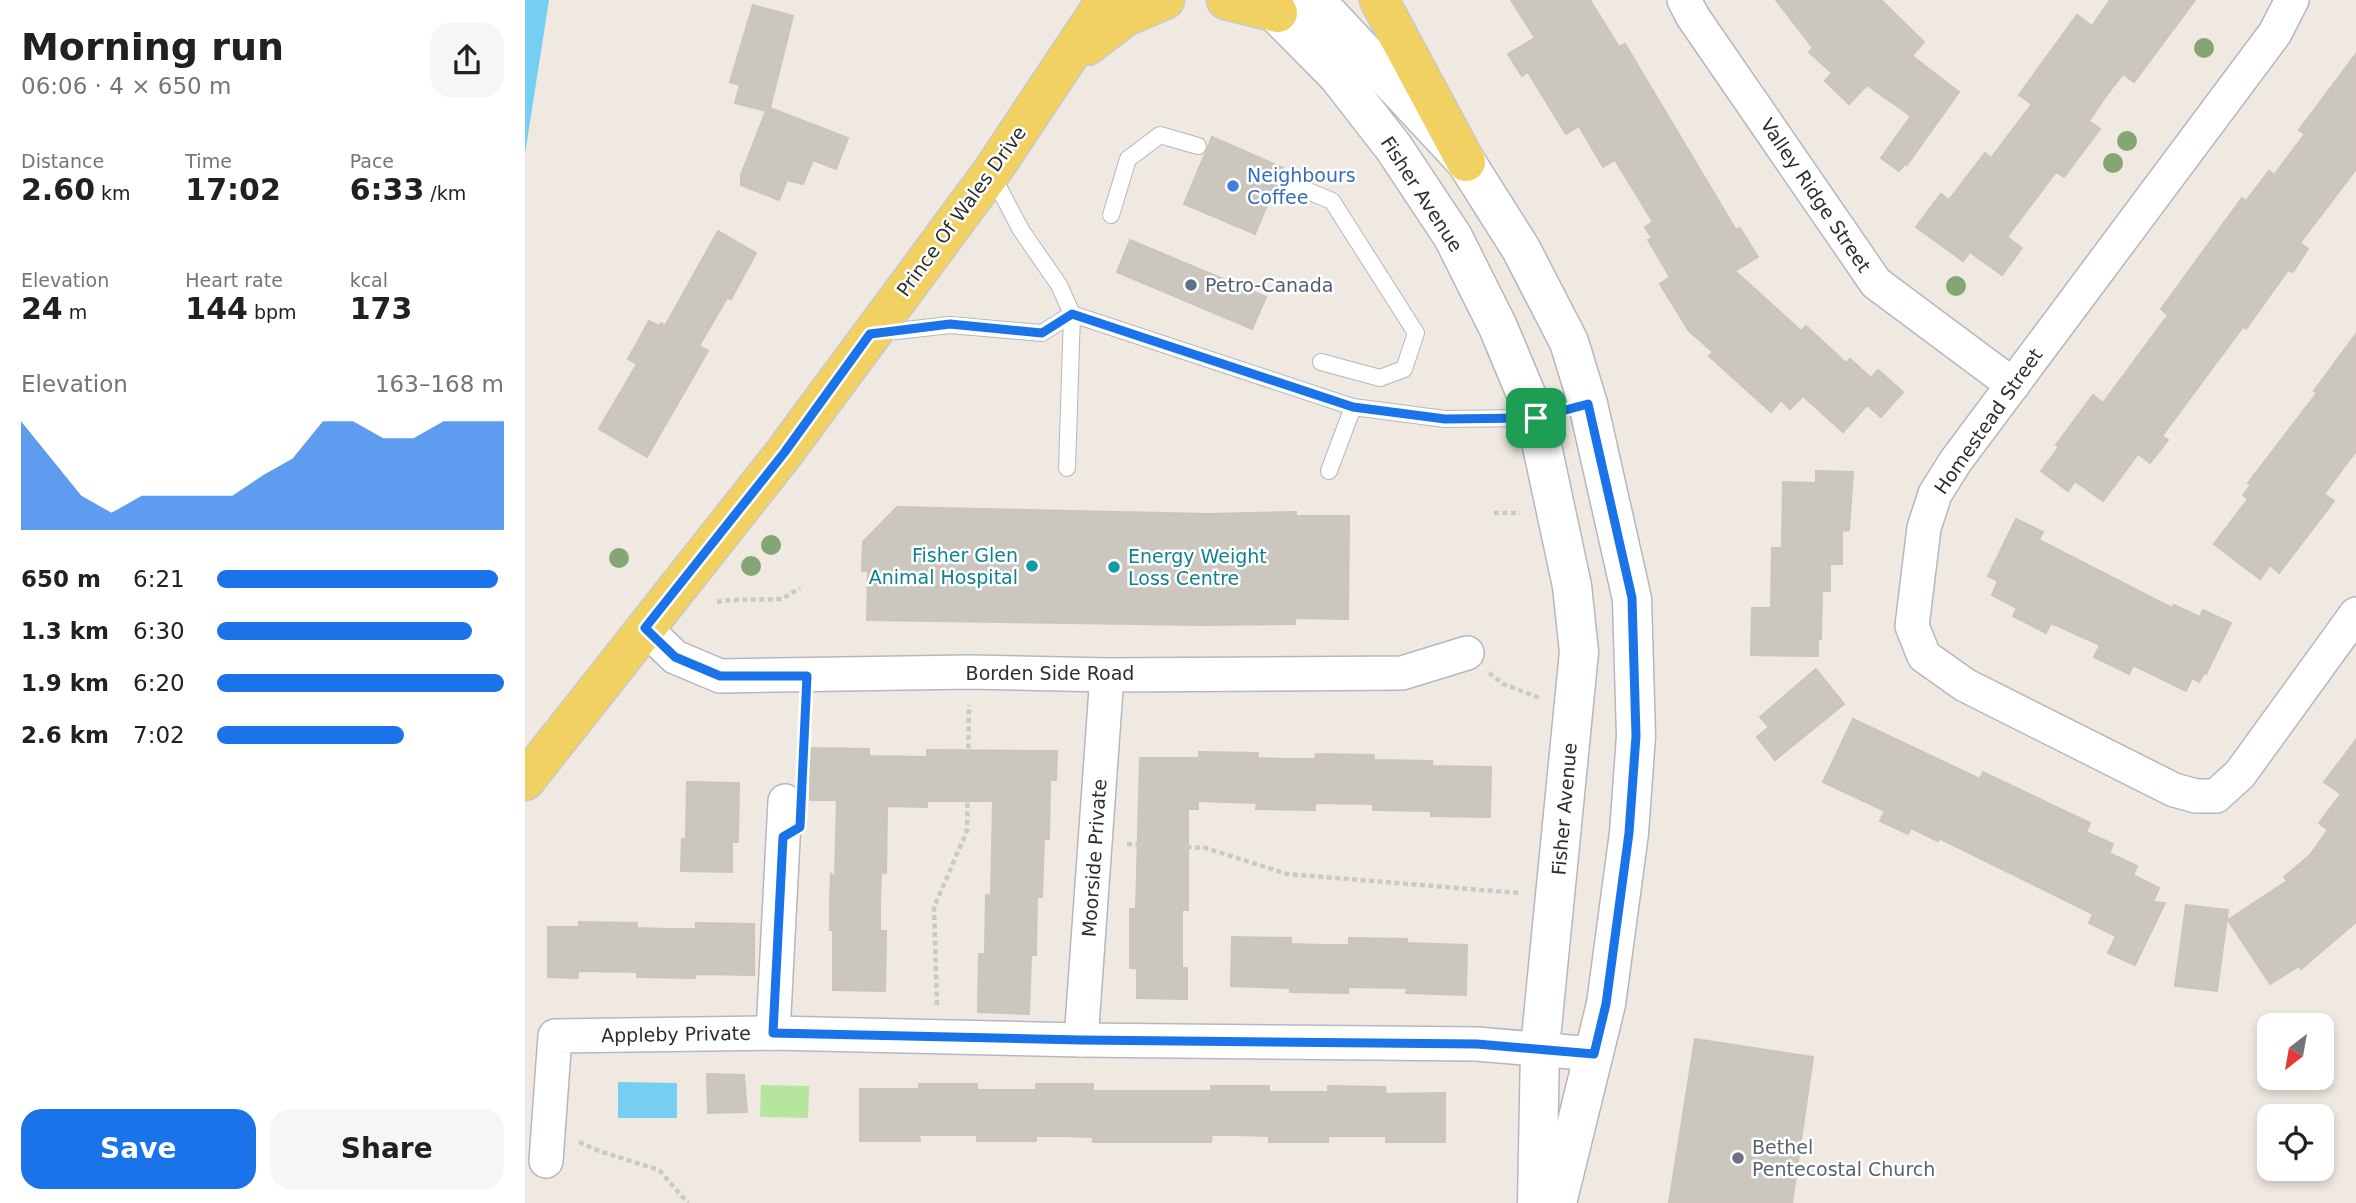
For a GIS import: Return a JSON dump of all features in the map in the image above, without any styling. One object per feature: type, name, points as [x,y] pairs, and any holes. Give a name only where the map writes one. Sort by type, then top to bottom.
[{"type":"main road","name":"Prince Of Wales Drive","points":[[525,781],[784,453],[991,173],[1106,0]]},
{"type":"main road","points":[[1066,62],[1125,16],[1164,0]]},
{"type":"main road","points":[[1226,0],[1284,4],[1330,16],[1465,162]]},
{"type":"main road","points":[[1379,0],[1465,162],[1521,248],[1569,342],[1588,404],[1632,598],[1636,736],[1629,833],[1606,1004],[1557,1203]]},
{"type":"main road","name":"Fisher Avenue","points":[[1284,4],[1395,148],[1453,237],[1499,327],[1536,418],[1572,586],[1579,652],[1540,1048],[1537,1203]]},
{"type":"main road","points":[[1536,418],[1588,404]]},
{"type":"street","name":"Valley Ridge Street","points":[[1684,0],[1876,283],[2013,384]]},
{"type":"street","name":"Homestead Street","points":[[2292,0],[2274,33],[1955,462],[1935,494],[1924,528],[1912,626],[1924,656],[1965,685],[2174,790],[2196,796],[2215,796],[2240,774],[2356,614]]},
{"type":"street","name":"Borden Side Road","points":[[645,628],[675,657],[720,676],[969,672],[1107,675],[1402,673],[1467,653]]},
{"type":"street","name":"Moorside Private","points":[[1081,1040],[1107,675]]},
{"type":"street","points":[[773,1033],[793,794]]},
{"type":"street","name":"Appleby Private","points":[[546,1161],[555,1036],[773,1033],[1081,1040],[1477,1044],[1594,1054]]},
{"type":"lane","points":[[1111,215],[1128,159],[1160,135],[1198,146]]},
{"type":"lane","points":[[991,173],[1021,230],[1059,285],[1072,314],[1067,468]]},
{"type":"lane","points":[[1284,181],[1332,201],[1416,333],[1404,369],[1380,379],[1321,362]]},
{"type":"lane","points":[[1072,314],[1353,407],[1445,419],[1536,418]]},
{"type":"lane","points":[[870,334],[950,324],[1042,333],[1072,314]]},
{"type":"lane","points":[[1329,471],[1353,407]]},
{"type":"path","points":[[717,602],[782,599],[800,588]]},
{"type":"path","points":[[1467,653],[1503,684],[1544,700]]},
{"type":"path","points":[[939,1037],[933,907],[967,831],[969,672]]},
{"type":"path","points":[[793,794],[807,676]]},
{"type":"path","points":[[1095,842],[1206,848],[1287,874],[1532,894]]},
{"type":"path","points":[[549,1128],[599,1151],[659,1170],[688,1203]]},
{"type":"green space","points":[[761,1085],[809,1086],[808,1118],[760,1117]]},
{"type":"water","points":[[525,0],[549,0],[525,154]]},
{"type":"water","points":[[618,1082],[677,1083],[677,1118],[618,1118]]},
{"type":"building","points":[[1511,0],[1590,0],[1619,47],[1625,44],[1736,230],[1740,228],[1758,257],[1735,271],[1801,331],[1806,326],[1846,363],[1850,359],[1871,378],[1878,370],[1903,392],[1881,417],[1867,405],[1843,432],[1803,396],[1790,409],[1781,400],[1771,412],[1709,356],[1713,352],[1689,331],[1660,284],[1670,277],[1648,240],[1652,238],[1645,227],[1653,222],[1615,160],[1603,167],[1579,126],[1566,134],[1528,72],[1522,76],[1508,54],[1535,38]]},
{"type":"building","points":[[1776,0],[1881,0],[1924,42],[1912,56],[1959,92],[1907,165],[1899,171],[1881,158],[1911,116],[1867,85],[1849,104],[1825,81],[1832,73],[1809,52],[1813,48]]},
{"type":"building","points":[[2110,0],[2195,0],[2134,82],[2123,74],[2089,121],[2100,129],[2064,177],[2056,172],[2007,237],[2022,248],[2002,275],[1970,252],[1963,261],[1916,227],[1941,194],[1949,200],[1985,153],[1991,158],[2032,104],[2019,95],[2077,15],[2092,26]]},
{"type":"building","points":[[753,5],[793,16],[770,108],[848,138],[836,169],[813,160],[803,184],[787,180],[779,200],[741,185],[741,175],[766,111],[735,103],[740,85],[730,82]]},
{"type":"building","points":[[2356,54],[2356,169],[2300,243],[2308,249],[2293,272],[2288,270],[2246,329],[2243,327],[2162,436],[2168,440],[2150,463],[2138,454],[2103,501],[2075,481],[2068,491],[2041,471],[2059,447],[2056,445],[2093,395],[2103,403],[2168,315],[2161,309],[2242,198],[2246,201],[2269,171],[2274,175],[2305,134],[2299,130]]},
{"type":"building","name":"Neighbours Coffee","points":[[1212,137],[1283,168],[1275,176],[1275,186],[1255,234],[1184,204]]},
{"type":"building","points":[[718,231],[756,253],[731,299],[727,298],[699,346],[708,351],[647,457],[599,429],[637,364],[628,359],[649,321],[665,326]]},
{"type":"building","name":"Petro-Canada","points":[[1130,240],[1266,297],[1252,329],[1117,272]]},
{"type":"building","points":[[2356,334],[2356,451],[2324,494],[2334,501],[2279,573],[2270,565],[2260,579],[2214,544],[2248,499],[2243,495],[2251,485],[2248,483],[2317,393],[2314,391]]},
{"type":"building","points":[[1816,471],[1853,472],[1849,530],[1842,531],[1842,564],[1830,564],[1830,591],[1822,591],[1818,656],[1751,655],[1752,608],[1771,608],[1772,548],[1782,548],[1783,482],[1816,483]]},
{"type":"building","points":[[897,507],[1209,514],[1296,512],[1296,516],[1349,516],[1348,619],[1295,618],[1295,624],[1201,625],[867,620],[868,571],[862,571],[863,542]]},
{"type":"building","points":[[2016,519],[2043,532],[2039,540],[2172,608],[2174,605],[2200,617],[2203,610],[2231,623],[2206,674],[2204,673],[2199,682],[2192,678],[2186,691],[2133,665],[2129,674],[2094,657],[2100,645],[2051,623],[2046,633],[2013,616],[2017,608],[1992,595],[1998,581],[1988,576]]},
{"type":"building","points":[[1816,669],[1844,704],[1775,760],[1757,737],[1769,727],[1760,717]]},
{"type":"building","points":[[1853,719],[1980,779],[1983,772],[2090,823],[2086,832],[2113,844],[2109,853],[2137,866],[2133,875],[2159,888],[2153,902],[2165,903],[2135,965],[2108,953],[2116,936],[2089,923],[2093,914],[1939,838],[1938,841],[1911,828],[1908,834],[1880,821],[1885,811],[1823,782]]},
{"type":"building","points":[[2356,740],[2356,922],[2301,969],[2299,966],[2270,984],[2228,920],[2287,881],[2284,877],[2310,855],[2328,830],[2319,823],[2341,794],[2324,782]]},
{"type":"building","points":[[810,748],[869,749],[869,756],[927,757],[927,750],[1057,751],[1056,780],[1050,780],[1049,839],[1044,839],[1042,897],[1037,897],[1036,955],[1031,955],[1029,1014],[978,1012],[979,954],[985,954],[986,895],[991,896],[993,801],[927,801],[927,807],[887,806],[886,873],[881,873],[880,903],[880,931],[886,931],[885,991],[833,990],[830,902],[831,874],[835,877],[837,800],[810,800]]},
{"type":"building","points":[[1199,752],[1258,753],[1257,758],[1288,759],[1315,759],[1316,754],[1374,755],[1374,760],[1432,761],[1432,766],[1491,767],[1490,817],[1431,816],[1431,811],[1373,810],[1373,804],[1315,803],[1315,810],[1256,809],[1257,803],[1198,801],[1198,809],[1188,809],[1188,910],[1182,910],[1182,968],[1187,968],[1187,999],[1137,998],[1137,968],[1130,968],[1130,909],[1136,909],[1140,758],[1199,758]]},
{"type":"building","points":[[687,782],[739,783],[738,842],[732,842],[732,872],[681,871],[682,839],[686,839]]},
{"type":"building","points":[[2186,905],[2228,910],[2217,991],[2175,986]]},
{"type":"building","points":[[579,922],[637,923],[637,928],[667,929],[696,929],[696,923],[754,924],[754,975],[637,977],[637,972],[578,971],[578,978],[548,977],[548,927],[579,927]]},
{"type":"building","points":[[1232,937],[1291,938],[1291,944],[1320,945],[1349,945],[1349,938],[1407,939],[1407,943],[1467,945],[1466,995],[1406,993],[1407,988],[1348,987],[1348,993],[1290,992],[1290,988],[1231,986]]},
{"type":"building","name":"Bethel Pentecostal Church","points":[[1695,1039],[1813,1057],[1792,1203],[1669,1203]]},
{"type":"building","points":[[707,1074],[744,1075],[747,1112],[708,1113]]},
{"type":"building","points":[[919,1084],[977,1084],[977,1090],[1036,1090],[1036,1084],[1093,1084],[1093,1091],[1211,1091],[1211,1086],[1269,1086],[1269,1092],[1328,1092],[1328,1086],[1385,1087],[1386,1094],[1445,1093],[1445,1142],[1386,1142],[1386,1136],[1328,1136],[1328,1142],[1269,1142],[1269,1136],[1239,1135],[1212,1135],[1211,1142],[1093,1142],[1093,1137],[1065,1136],[1036,1136],[1036,1141],[977,1141],[977,1135],[919,1135],[920,1141],[860,1141],[860,1089],[919,1089]]},
{"type":"place","name":"Neighbours Coffee","points":[[1233,186]]},
{"type":"place","name":"Petro-Canada","points":[[1191,285]]},
{"type":"place","name":"Fisher Glen Animal Hospital","points":[[1032,566]]},
{"type":"place","name":"Energy Weight Loss Centre","points":[[1114,567]]},
{"type":"place","name":"Bethel Pentecostal Church","points":[[1738,1158]]},
{"type":"route","points":[[1072,314],[1353,407],[1445,419],[1536,418],[1588,404],[1632,598],[1636,736],[1629,833],[1606,1004],[1594,1054],[1477,1044],[1081,1040],[773,1033],[783,837],[800,827],[807,676],[720,676],[675,657],[645,628],[784,453],[870,334],[950,324],[1042,333],[1072,314]]}]
